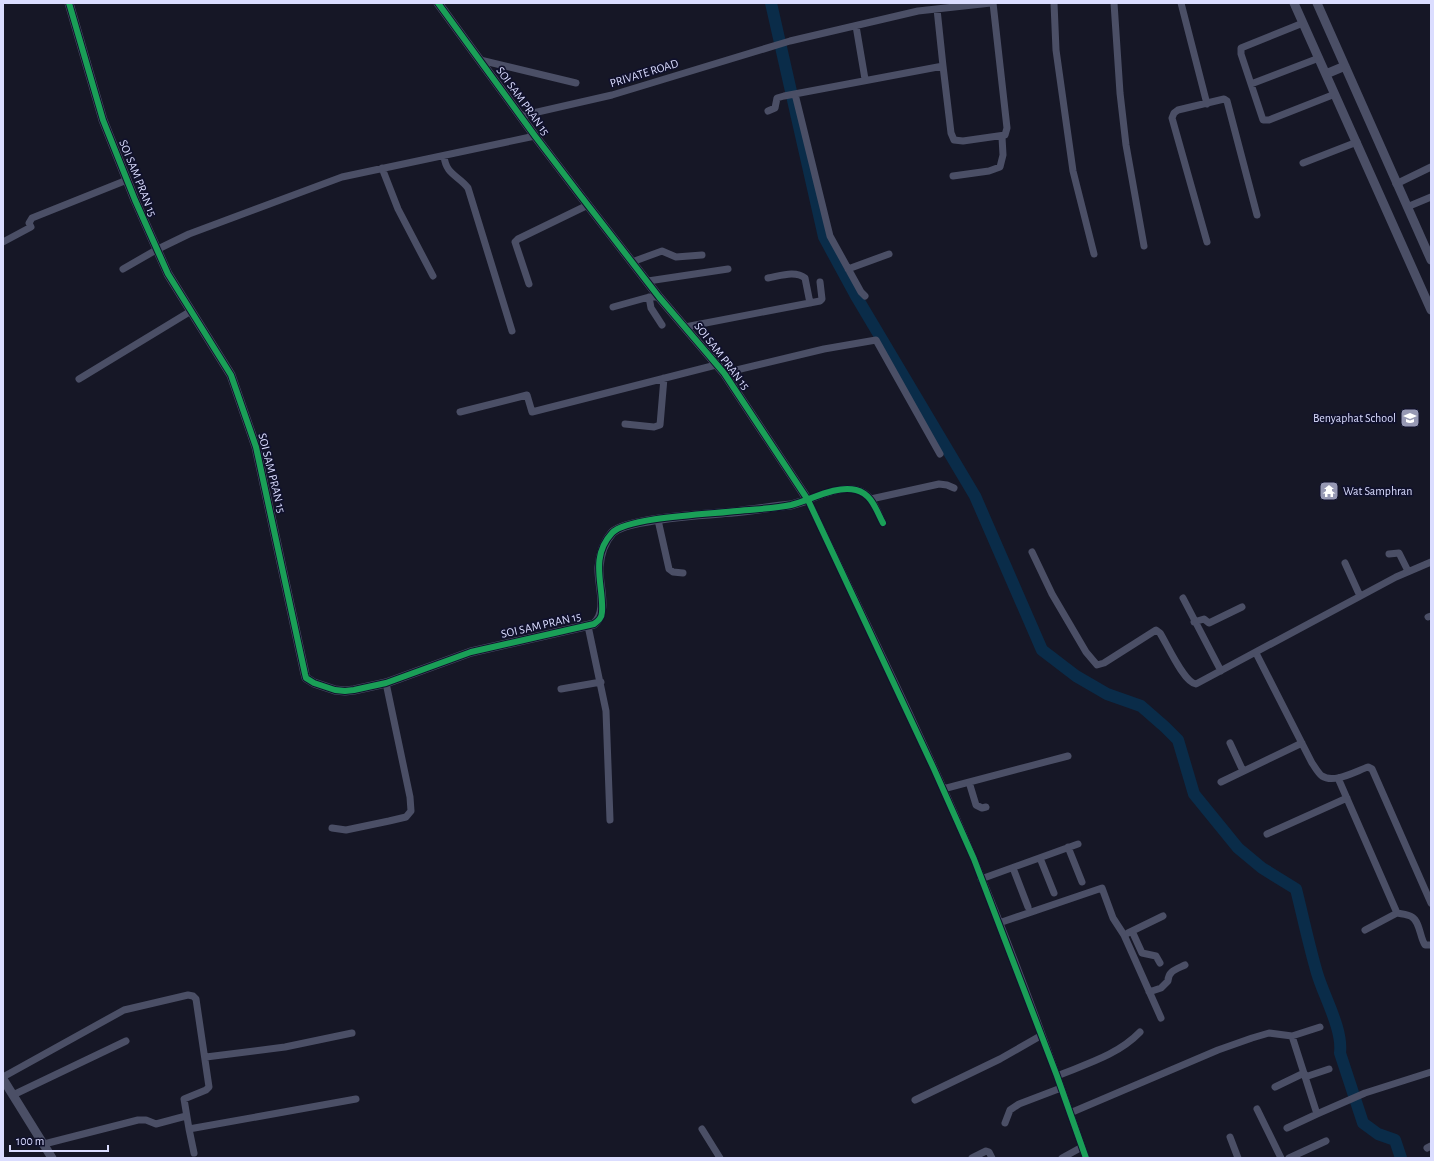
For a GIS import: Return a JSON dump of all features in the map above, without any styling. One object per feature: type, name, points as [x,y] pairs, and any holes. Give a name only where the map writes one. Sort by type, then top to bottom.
[{"type":"street","name":"SOI SAM PRAN 15","points":[[69,3],[103,120],[126,180],[156,250],[174,285],[231,375],[256,447],[306,678],[314,683],[345,691],[386,683],[471,652],[594,624],[600,620],[602,613],[599,566],[601,553],[612,532],[623,527],[671,517],[791,505],[808,500],[724,373],[659,297],[535,136],[438,3]]},
{"type":"street","points":[[937,9],[942,66],[951,133],[954,140],[963,141],[1002,137],[1007,132],[1007,128],[992,3]]},
{"type":"street","name":"PRIVATE ROAD","points":[[520,116],[612,95],[772,45],[918,11],[992,3]]},
{"type":"street","points":[[1054,3],[1056,50],[1072,171],[1094,254]]},
{"type":"street","points":[[1114,3],[1124,122],[1144,246]]},
{"type":"street","points":[[1181,3],[1207,104]]},
{"type":"street","points":[[1294,3],[1431,310]]},
{"type":"street","points":[[1317,3],[1431,260]]},
{"type":"street","points":[[1303,23],[1241,48],[1241,54],[1265,120],[1335,94]]},
{"type":"street","points":[[856,26],[865,79]]},
{"type":"street","points":[[1251,84],[1319,58]]},
{"type":"street","points":[[480,60],[576,83]]},
{"type":"street","points":[[768,111],[776,108],[777,98],[784,96],[865,79],[942,66]]},
{"type":"street","points":[[1326,74],[1345,66]]},
{"type":"street","points":[[794,94],[830,236],[861,292],[865,296]]},
{"type":"street","points":[[1207,242],[1172,118],[1174,113],[1178,110],[1224,99],[1228,104],[1257,215]]},
{"type":"street","points":[[123,269],[156,250],[189,234],[342,177],[535,136]]},
{"type":"street","points":[[952,176],[989,171],[1000,167],[1004,155],[1002,137]]},
{"type":"street","points":[[1303,163],[1356,142]]},
{"type":"street","points":[[444,156],[448,171],[463,182],[468,188],[512,331]]},
{"type":"street","points":[[1396,184],[1431,167]]},
{"type":"street","points":[[382,168],[398,209],[433,276]]},
{"type":"street","points":[[3,242],[31,227],[29,223],[32,218],[126,180]]},
{"type":"street","points":[[1407,207],[1431,196]]},
{"type":"street","points":[[529,284],[515,242],[518,239],[588,205]]},
{"type":"street","points":[[632,262],[662,251],[676,257],[702,255]]},
{"type":"street","points":[[848,269],[889,254]]},
{"type":"street","points":[[648,282],[728,269]]},
{"type":"street","points":[[768,278],[792,274],[801,275],[805,278],[810,303]]},
{"type":"street","points":[[685,327],[820,301],[822,299],[820,282]]},
{"type":"street","points":[[649,297],[651,308],[662,325]]},
{"type":"street","points":[[613,307],[649,297],[659,297]]},
{"type":"street","points":[[79,379],[191,311]]},
{"type":"street","points":[[724,373],[824,349],[876,340],[940,454]]},
{"type":"street","points":[[460,412],[527,395],[532,412],[716,365]]},
{"type":"street","points":[[626,424],[654,427],[660,425],[664,378]]},
{"type":"street","points":[[871,499],[939,484],[954,488]]},
{"type":"street","points":[[883,523],[867,494],[852,489],[831,492],[808,500],[943,789],[999,923],[1062,1088],[1086,1158]]},
{"type":"street","points":[[658,520],[669,569],[673,572],[683,573]]},
{"type":"street","points":[[1032,552],[1052,594],[1086,652],[1097,665],[1104,663],[1156,630],[1160,633],[1190,683],[1196,684],[1201,683],[1408,571],[1431,562]]},
{"type":"street","points":[[1389,554],[1399,554],[1408,571]]},
{"type":"street","points":[[1345,563],[1360,596]]},
{"type":"street","points":[[1183,598],[1194,622],[1221,671]]},
{"type":"street","points":[[1194,622],[1204,619],[1209,623],[1242,607]]},
{"type":"street","points":[[588,626],[602,682],[608,725],[610,820]]},
{"type":"street","points":[[1256,653],[1312,763],[1322,776],[1327,778],[1338,778],[1368,767],[1372,768],[1431,903]]},
{"type":"street","points":[[561,689],[602,682]]},
{"type":"street","points":[[332,828],[342,830],[353,829],[406,817],[411,811],[410,797],[386,683]]},
{"type":"street","points":[[1230,743],[1243,771]]},
{"type":"street","points":[[1221,782],[1302,743]]},
{"type":"street","points":[[943,789],[1068,756]]},
{"type":"street","points":[[1338,778],[1397,913]]},
{"type":"street","points":[[968,782],[976,805],[982,808],[986,807]]},
{"type":"street","points":[[1267,834],[1347,798]]},
{"type":"street","points":[[981,879],[1078,844]]},
{"type":"street","points":[[1068,847],[1082,882]]},
{"type":"street","points":[[1040,858],[1054,893]]},
{"type":"street","points":[[1013,868],[1028,907]]},
{"type":"street","points":[[999,923],[1101,887],[1113,918],[1124,935],[1161,1018]]},
{"type":"street","points":[[1365,930],[1397,913],[1411,915],[1414,918],[1423,942],[1425,945],[1431,945]]},
{"type":"street","points":[[1124,935],[1162,916]]},
{"type":"street","points":[[1132,931],[1142,953],[1156,956],[1160,963]]},
{"type":"street","points":[[1150,992],[1161,988],[1168,981],[1168,976],[1171,972],[1185,965]]},
{"type":"street","points":[[52,1158],[3,1078],[124,1010],[188,995],[193,996],[196,999],[206,1057],[209,1087],[206,1090],[184,1098],[186,1116],[194,1153]]},
{"type":"street","points":[[1070,1113],[1218,1050],[1252,1038],[1269,1033],[1292,1036],[1320,1027]]},
{"type":"street","points":[[1057,1076],[1110,1054],[1130,1043],[1140,1032]]},
{"type":"street","points":[[206,1057],[285,1047],[352,1033]]},
{"type":"street","points":[[915,1100],[1000,1059],[1042,1035]]},
{"type":"street","points":[[1292,1036],[1317,1114]]},
{"type":"street","points":[[13,1095],[126,1041]]},
{"type":"street","points":[[1276,1086],[1305,1075],[1329,1069]]},
{"type":"street","points":[[1286,1128],[1365,1093],[1431,1072]]},
{"type":"street","points":[[1004,1123],[1010,1110],[1019,1104],[1062,1088]]},
{"type":"street","points":[[189,1128],[356,1099]]},
{"type":"street","points":[[1257,1109],[1281,1158]]},
{"type":"street","points":[[44,1144],[138,1120],[146,1120],[156,1124],[186,1116]]},
{"type":"street","points":[[702,1129],[720,1158]]},
{"type":"street","points":[[1230,1137],[1238,1158]]},
{"type":"street","points":[[1289,1158],[1326,1141]]},
{"type":"street","points":[[1062,1158],[1082,1148]]},
{"type":"street","points":[[972,1158],[986,1151],[989,1152],[992,1158]]},
{"type":"waterway","points":[[771,3],[824,237],[856,296],[975,496],[1042,650],[1076,676],[1107,694],[1141,706],[1165,727],[1178,740],[1194,794],[1238,848],[1262,868],[1296,889],[1317,973],[1336,1023],[1339,1034],[1340,1053],[1363,1123],[1378,1134],[1395,1140],[1401,1158]]},
{"type":"cycle path","points":[[69,3],[103,120],[135,200],[168,274],[231,375],[256,447],[306,678],[314,683],[335,690],[354,690],[386,683],[471,652],[594,624],[600,619],[602,614],[599,572],[601,552],[612,533],[634,523],[671,517],[791,505],[831,491],[848,489],[856,490],[866,495],[873,503],[883,523]]},
{"type":"cycle path","points":[[438,3],[580,195],[659,297],[724,373],[808,500],[934,769],[974,859],[1057,1076],[1086,1158]]},
{"type":"place","name":"Benyaphat School","points":[[1410,418]]},
{"type":"place","name":"Wat Samphran","points":[[1329,491]]}]
